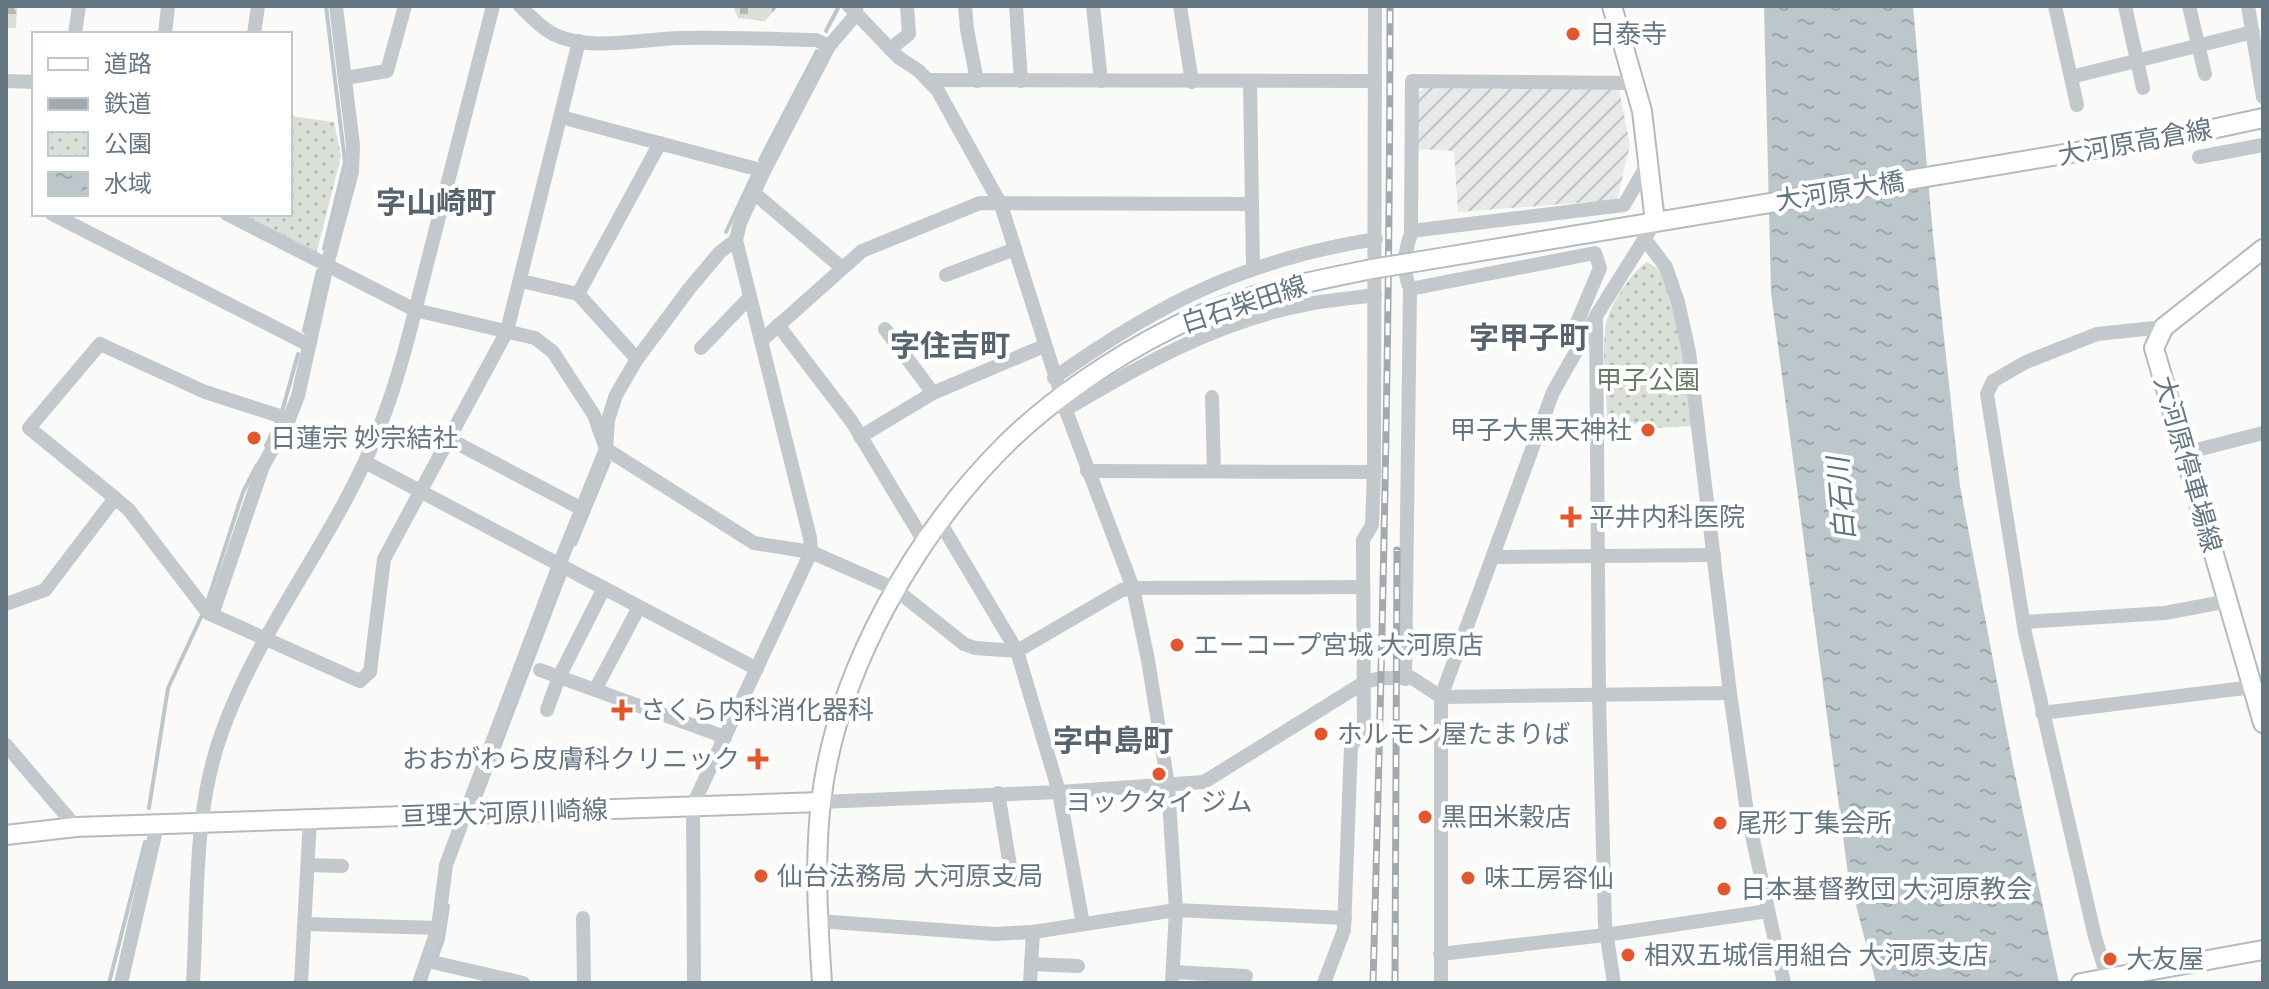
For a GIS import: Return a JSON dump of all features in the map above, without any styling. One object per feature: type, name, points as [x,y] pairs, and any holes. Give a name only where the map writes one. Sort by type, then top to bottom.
[{"type":"main road","points":[[1612,6],[1642,111],[1655,222]]},
{"type":"main road","name":"大河原高倉線","points":[[2006,164],[2263,118]]},
{"type":"main road","name":"大河原大橋","points":[[1655,222],[2006,164]]},
{"type":"main road","name":"白石柴田線","points":[[821,802],[849,691],[895,590],[940,522],[1008,442],[1170,329],[1226,304],[1278,288],[1372,269],[1655,222]]},
{"type":"main road","points":[[2164,327],[2263,249]]},
{"type":"main road","name":"大河原停車場線","points":[[2164,327],[2154,348],[2263,723]]},
{"type":"main road","points":[[821,802],[816,866],[822,983]]},
{"type":"main road","name":"亘理大河原川崎線","points":[[6,835],[76,827],[821,802]]},
{"type":"main road","points":[[2081,983],[2263,950]]},
{"type":"street","points":[[75,32],[79,6]]},
{"type":"street","points":[[165,32],[168,6]]},
{"type":"street","points":[[254,32],[258,6]]},
{"type":"street","points":[[206,610],[283,417],[298,396],[354,159],[336,6]]},
{"type":"street","points":[[345,78],[387,71],[405,6]]},
{"type":"street","points":[[193,983],[202,823],[206,789],[220,735],[236,694],[365,462],[380,426],[415,310],[493,6]]},
{"type":"street","points":[[520,6],[554,35],[579,41],[628,43],[679,38],[816,40],[829,46]]},
{"type":"street","points":[[890,49],[909,34],[907,6]]},
{"type":"street","points":[[965,6],[977,81]]},
{"type":"street","points":[[1016,6],[1021,81]]},
{"type":"street","points":[[1093,6],[1101,81]]},
{"type":"street","points":[[1180,6],[1192,82]]},
{"type":"street","points":[[1324,983],[1344,930],[1351,746],[1364,727],[1363,540],[1372,525],[1374,472],[1375,6]]},
{"type":"street","points":[[2055,6],[2077,105]]},
{"type":"street","points":[[2125,6],[2143,88]]},
{"type":"street","points":[[2189,6],[2205,74]]},
{"type":"street","points":[[2248,6],[2263,97]]},
{"type":"street","points":[[854,8],[890,49],[929,80],[947,105],[1001,205],[1054,378],[1133,588],[1168,785],[1176,910],[1172,978],[1246,976]]},
{"type":"street","points":[[694,983],[693,805],[811,552],[736,240],[740,223],[764,171],[829,46],[853,18],[854,8]]},
{"type":"street","points":[[2071,77],[2253,32]]},
{"type":"street","points":[[283,417],[205,392],[100,344],[29,428],[129,510],[206,610],[360,681],[370,672],[384,559],[507,331],[561,117],[559,110],[579,41]]},
{"type":"street","points":[[929,80],[1375,81]]},
{"type":"street","points":[[6,81],[32,82]]},
{"type":"street","points":[[1405,679],[1410,289],[1405,276],[1406,246],[1411,231],[1412,81],[1635,83]]},
{"type":"street","points":[[1250,82],[1253,268]]},
{"type":"street","points":[[561,117],[764,171]]},
{"type":"street","points":[[578,294],[660,143]]},
{"type":"street","points":[[2199,157],[2263,145]]},
{"type":"street","points":[[1411,231],[1624,205],[1647,165]]},
{"type":"street","points":[[754,193],[841,267]]},
{"type":"street","points":[[761,341],[862,251],[980,203],[1252,204]]},
{"type":"street","points":[[56,216],[309,345]]},
{"type":"street","points":[[232,216],[415,310],[535,338],[553,352],[594,415],[606,449],[754,543],[811,552],[895,590],[964,644],[975,648],[1017,651],[1122,590],[1133,588],[1363,587]]},
{"type":"street","points":[[1441,983],[1441,697],[1553,392],[1655,222]]},
{"type":"street","points":[[1644,238],[1666,267],[1689,352],[1747,812],[1784,983]]},
{"type":"street","points":[[1054,378],[1136,322],[1212,283],[1331,246],[1376,239]]},
{"type":"street","points":[[419,983],[435,962],[446,865],[606,449],[608,420],[616,395],[637,359],[720,252],[736,240]]},
{"type":"street","points":[[946,275],[1015,249]]},
{"type":"street","points":[[1410,289],[1595,253],[1600,268],[1576,325],[1582,342]]},
{"type":"street","points":[[521,281],[578,294],[637,359]]},
{"type":"street","points":[[1063,404],[1217,330],[1308,304],[1375,295]]},
{"type":"street","points":[[701,348],[749,298]]},
{"type":"street","points":[[1596,316],[1599,696],[1605,935],[1614,983]]},
{"type":"street","points":[[778,325],[860,437],[925,543]]},
{"type":"street","points":[[2106,980],[2042,713],[1987,394],[1993,381],[2026,362],[2097,334],[2164,327]]},
{"type":"street","points":[[885,329],[933,393]]},
{"type":"street","points":[[860,437],[933,393],[1044,346]]},
{"type":"street","points":[[1212,397],[1214,471]]},
{"type":"street","points":[[2185,453],[2263,433]]},
{"type":"street","points":[[449,439],[582,509]]},
{"type":"street","points":[[365,462],[757,669]]},
{"type":"street","points":[[1087,471],[1374,472]]},
{"type":"street","points":[[6,604],[45,590],[115,498]]},
{"type":"street","points":[[940,522],[1017,651],[1059,792],[1083,924]]},
{"type":"street","points":[[1493,557],[1714,555]]},
{"type":"street","points":[[547,710],[559,677],[604,588]]},
{"type":"street","points":[[2024,622],[2165,613],[2228,601]]},
{"type":"street","points":[[595,690],[639,607]]},
{"type":"street","points":[[540,670],[725,737]]},
{"type":"street","points":[[821,802],[1059,792],[1204,782],[1365,682],[1381,678],[1412,678],[1441,697],[1730,693]]},
{"type":"street","points":[[2042,713],[2253,687]]},
{"type":"street","points":[[6,745],[76,827]]},
{"type":"street","points":[[998,793],[1013,884]]},
{"type":"street","points":[[301,983],[310,819]]},
{"type":"street","points":[[121,983],[157,826]]},
{"type":"street","points":[[308,865],[342,866]]},
{"type":"street","points":[[818,921],[994,934],[1033,932],[1176,910],[1345,918]]},
{"type":"street","points":[[1440,954],[1605,935],[1768,911]]},
{"type":"street","points":[[583,918],[584,983]]},
{"type":"street","points":[[305,924],[438,928]]},
{"type":"street","points":[[1030,983],[1033,932]]},
{"type":"street","points":[[435,962],[523,983]]},
{"type":"street","points":[[1031,964],[1078,966]]},
{"type":"shaded area","points":[[1423,88],[1619,89],[1630,145],[1617,200],[1458,212],[1454,151],[1416,149],[1417,95]]},
{"type":"green space","points":[[6,6],[17,6],[16,28],[6,28]]},
{"type":"green space","points":[[733,6],[778,6],[765,21],[738,18]]},
{"type":"green space","points":[[292,116],[334,122],[341,156],[316,255],[245,216],[292,216]]},
{"type":"green space","name":"甲子公園","points":[[1647,262],[1662,271],[1674,309],[1693,426],[1653,428],[1640,421],[1626,432],[1608,431],[1604,355],[1606,322],[1620,292]]},
{"type":"water","name":"白石川","points":[[1764,6],[1913,6],[1933,236],[1960,486],[2012,760],[2059,983],[1876,983],[1848,874],[1771,293]]},
{"type":"waterway","points":[[324,249],[345,162],[326,6]]},
{"type":"waterway","points":[[826,31],[838,8]]},
{"type":"waterway","points":[[760,160],[817,51]]},
{"type":"waterway","points":[[726,232],[752,177]]},
{"type":"waterway","points":[[304,331],[318,271]]},
{"type":"waterway","points":[[266,446],[283,408],[298,354]]},
{"type":"waterway","points":[[575,544],[609,462]]},
{"type":"waterway","points":[[207,603],[243,492],[257,465]]},
{"type":"waterway","points":[[481,795],[565,574]]},
{"type":"waterway","points":[[149,808],[168,688],[202,615]]},
{"type":"waterway","points":[[109,983],[145,842]]},
{"type":"waterway","points":[[436,959],[443,939],[448,906]]},
{"type":"railway","points":[[1373,983],[1385,494],[1390,6]]},
{"type":"railway","points":[[1395,983],[1397,550]]},
{"type":"place","name":"日泰寺","points":[[1573,34]]},
{"type":"place","name":"甲子大黒天神社","points":[[1648,430]]},
{"type":"place","name":"日蓮宗 妙宗結社","points":[[254,438]]},
{"type":"place","name":"平井内科医院","points":[[1571,517]]},
{"type":"place","name":"エーコープ宮城 大河原店","points":[[1177,645]]},
{"type":"place","name":"さくら内科消化器科","points":[[622,710]]},
{"type":"place","name":"ホルモン屋たまりば","points":[[1321,734]]},
{"type":"place","name":"おおがわら皮膚科クリニック","points":[[758,759]]},
{"type":"place","name":"ヨックタイ ジム","points":[[1159,774]]},
{"type":"place","name":"黒田米穀店","points":[[1425,817]]},
{"type":"place","name":"尾形丁集会所","points":[[1720,823]]},
{"type":"place","name":"仙台法務局 大河原支局","points":[[761,876]]},
{"type":"place","name":"味工房容仙","points":[[1468,878]]},
{"type":"place","name":"日本基督教団 大河原教会","points":[[1724,889]]},
{"type":"place","name":"相双五城信用組合 大河原支店","points":[[1628,955]]},
{"type":"place","name":"大友屋","points":[[2110,959]]},
{"type":"district","name":"字山崎町","points":[[436,203]]},
{"type":"district","name":"字甲子町","points":[[1529,338]]},
{"type":"district","name":"字住吉町","points":[[950,346]]},
{"type":"district","name":"字中島町","points":[[1113,741]]}]
